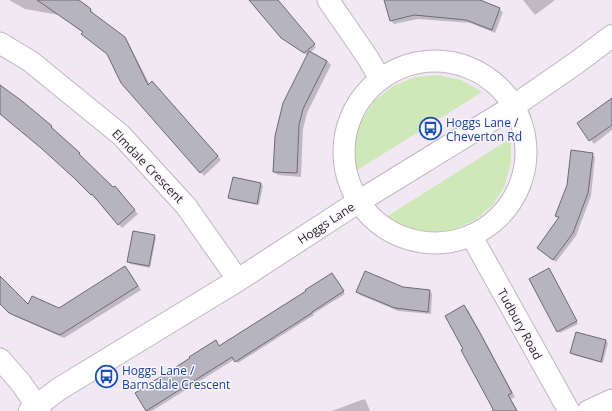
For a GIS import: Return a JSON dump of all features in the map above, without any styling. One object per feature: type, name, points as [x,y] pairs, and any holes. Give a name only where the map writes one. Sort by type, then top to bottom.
[{"type":"street","points":[[328,0],[368,58],[380,79]]},
{"type":"street","name":"Hoggs Lane","points":[[36,409],[59,389],[238,280],[358,202],[514,106],[612,36]]},
{"type":"street","name":"Elmdale Crescent","points":[[0,43],[30,61],[121,135],[186,206],[238,280]]},
{"type":"street","points":[[438,60],[454,62],[470,68],[485,76],[505,93],[514,106],[523,126],[526,148],[526,166],[521,184],[514,199],[504,213],[489,226],[472,236],[445,244],[418,242],[389,231],[365,213],[358,202],[347,177],[343,155],[345,134],[351,114],[362,97],[380,79],[399,67],[422,61],[438,60]]},
{"type":"street","name":"Tudbury Road","points":[[472,236],[569,411]]},
{"type":"street","points":[[0,359],[21,383],[36,409]]},
{"type":"street","points":[[588,411],[612,400]]},
{"type":"green space","points":[[438,75],[461,80],[482,92],[356,171],[354,146],[361,122],[374,101],[393,86],[415,77]]},
{"type":"green space","points":[[511,138],[511,162],[505,185],[493,205],[474,221],[453,230],[430,232],[406,228],[386,217]]},
{"type":"building","points":[[37,0],[79,0],[91,9],[90,11],[125,37],[148,85],[152,81],[218,156],[200,173],[121,83],[107,54],[81,34],[83,32]]},
{"type":"building","points":[[249,0],[278,0],[315,44],[304,53],[281,38]]},
{"type":"building","points":[[384,0],[480,0],[500,8],[492,30],[466,20],[414,15],[390,21]]},
{"type":"building","points":[[309,51],[327,61],[303,109],[299,125],[297,173],[273,172],[275,136],[283,103]]},
{"type":"building","points":[[0,85],[52,126],[51,127],[80,153],[79,154],[113,187],[115,186],[135,210],[118,225],[92,194],[91,195],[41,148],[0,114]]},
{"type":"building","points":[[612,98],[612,125],[589,141],[577,123]]},
{"type":"building","points":[[571,150],[593,153],[588,193],[573,233],[553,260],[537,248],[559,217],[555,216],[567,185]]},
{"type":"building","points":[[233,177],[261,183],[257,204],[228,198]]},
{"type":"building","points":[[133,231],[155,235],[149,266],[127,262]]},
{"type":"building","points":[[125,266],[138,286],[60,335],[9,313],[0,304],[0,276],[28,304],[32,296],[59,308]]},
{"type":"building","points":[[549,268],[577,321],[557,332],[529,279]]},
{"type":"building","points":[[365,271],[403,287],[430,290],[428,312],[395,308],[356,292]]},
{"type":"building","points":[[332,273],[344,291],[235,362],[232,357],[146,411],[135,393],[216,340],[219,346]]},
{"type":"building","points":[[464,305],[512,393],[508,395],[517,411],[494,411],[461,350],[463,349],[445,316]]},
{"type":"building","points":[[576,332],[606,340],[601,362],[570,353]]},
{"type":"place","name":"Hoggs Lane / Cheverton Rd","points":[[430,129]]},
{"type":"place","name":"Hoggs Lane / Barnsdale Crescent","points":[[106,377]]}]
